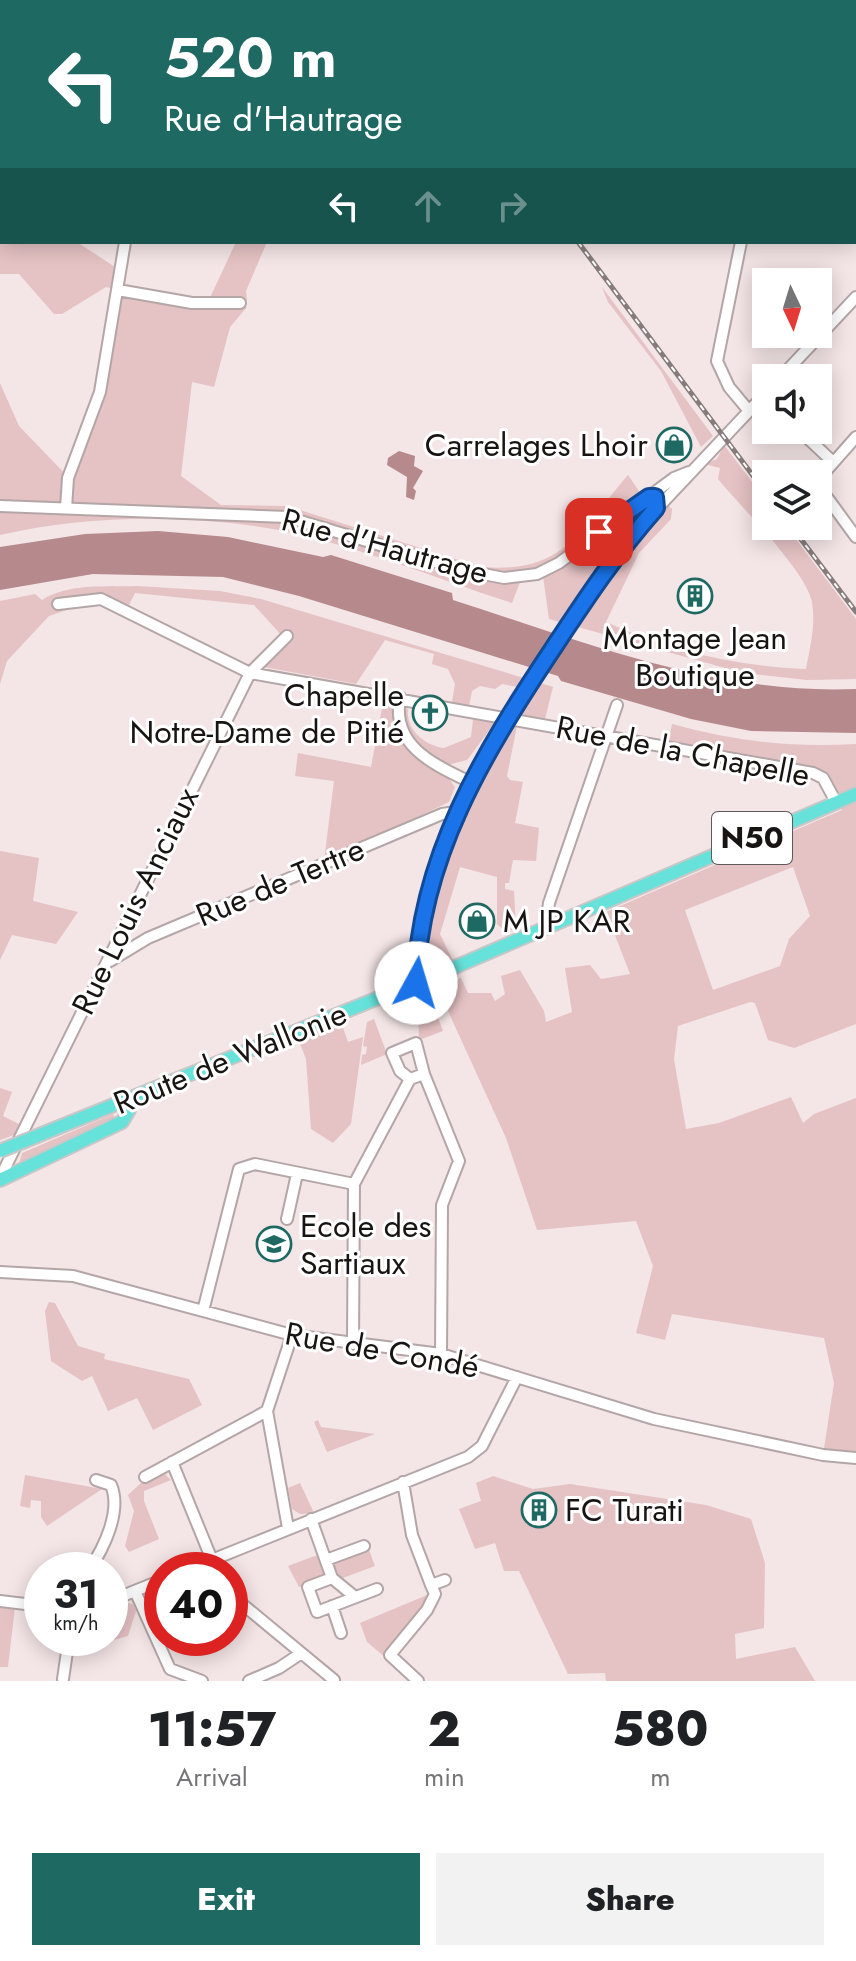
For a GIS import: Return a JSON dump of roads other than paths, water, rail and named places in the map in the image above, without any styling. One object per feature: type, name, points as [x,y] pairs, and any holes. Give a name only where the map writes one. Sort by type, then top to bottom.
[{"type":"main road","name":"Route de Wallonie","points":[[0,1151],[416,983],[856,794]]},
{"type":"main road","points":[[0,1179],[122,1122],[129,1110],[129,1099]]},
{"type":"street","points":[[66,508],[68,478],[100,392],[125,244]]},
{"type":"street","points":[[741,244],[717,361],[729,387],[749,411]]},
{"type":"street","points":[[118,290],[192,303],[240,303]]},
{"type":"street","points":[[793,364],[856,297]]},
{"type":"street","points":[[416,983],[416,963],[433,885],[456,812],[494,738],[618,550],[752,408]]},
{"type":"street","points":[[814,444],[833,462],[856,437]]},
{"type":"street","name":"Rue d'Hautrage","points":[[0,506],[287,517],[463,570],[504,578],[537,574],[559,563],[674,478],[689,472]]},
{"type":"street","points":[[649,497],[655,497],[656,508]]},
{"type":"street","points":[[832,502],[856,537]]},
{"type":"street","points":[[637,506],[644,504],[656,508]]},
{"type":"street","name":"Rue de la Chapelle","points":[[58,604],[101,599],[250,673],[400,697],[813,773],[823,778],[836,802]]},
{"type":"street","name":"Rue Louis Anciaux","points":[[0,1179],[250,673],[287,636]]},
{"type":"street","points":[[400,697],[399,725],[410,745],[433,764],[470,782]]},
{"type":"street","points":[[550,926],[547,918],[549,903],[617,705]]},
{"type":"street","name":"Rue de Tertre","points":[[108,963],[148,938],[442,814],[456,812]]},
{"type":"street","points":[[410,1079],[400,1071],[392,1053],[416,1043],[424,1074],[459,1161],[442,1205],[441,1354]]},
{"type":"street","points":[[353,1344],[354,1184],[410,1079],[424,1074]]},
{"type":"street","points":[[203,1311],[236,1173],[250,1164],[354,1184]]},
{"type":"street","points":[[287,1219],[297,1174]]},
{"type":"street","name":"Rue de Condé","points":[[0,1272],[73,1276],[292,1335],[441,1354],[654,1419],[823,1455],[856,1458]]},
{"type":"street","points":[[288,1528],[267,1411],[292,1335]]},
{"type":"street","points":[[235,1552],[476,1452],[517,1377]]},
{"type":"street","points":[[145,1477],[267,1411]]},
{"type":"street","points":[[172,1462],[203,1552]]},
{"type":"street","points":[[96,1480],[111,1485],[115,1503],[108,1532],[98,1552]]},
{"type":"street","points":[[403,1482],[412,1535],[435,1594],[427,1610],[390,1655],[418,1681]]},
{"type":"street","points":[[311,1519],[332,1578],[355,1597]]},
{"type":"street","points":[[326,1560],[364,1546]]},
{"type":"street","points":[[332,1578],[308,1587],[317,1612],[377,1589]]},
{"type":"street","points":[[431,1585],[445,1580]]},
{"type":"street","points":[[128,1594],[144,1587]]},
{"type":"street","points":[[135,1591],[170,1669],[202,1681]]},
{"type":"street","points":[[0,1601],[24,1604]]},
{"type":"street","points":[[332,1606],[341,1633]]},
{"type":"street","points":[[248,1609],[334,1680]]},
{"type":"street","points":[[249,1681],[279,1668],[300,1654]]},
{"type":"street","points":[[63,1679],[66,1656]]},
{"type":"railway","points":[[579,244],[752,474]]},
{"type":"railway","points":[[802,540],[856,612]]},
{"type":"place","name":"Carrelages Lhoir","points":[[674,445]]},
{"type":"place","name":"Montage Jean Boutique","points":[[695,596]]},
{"type":"place","name":"Chapelle Notre-Dame de Pitié","points":[[430,713]]},
{"type":"place","name":"M JP KAR","points":[[477,921]]},
{"type":"place","name":"Ecole des Sartiaux","points":[[274,1244]]},
{"type":"place","name":"FC Turati","points":[[539,1510]]}]
